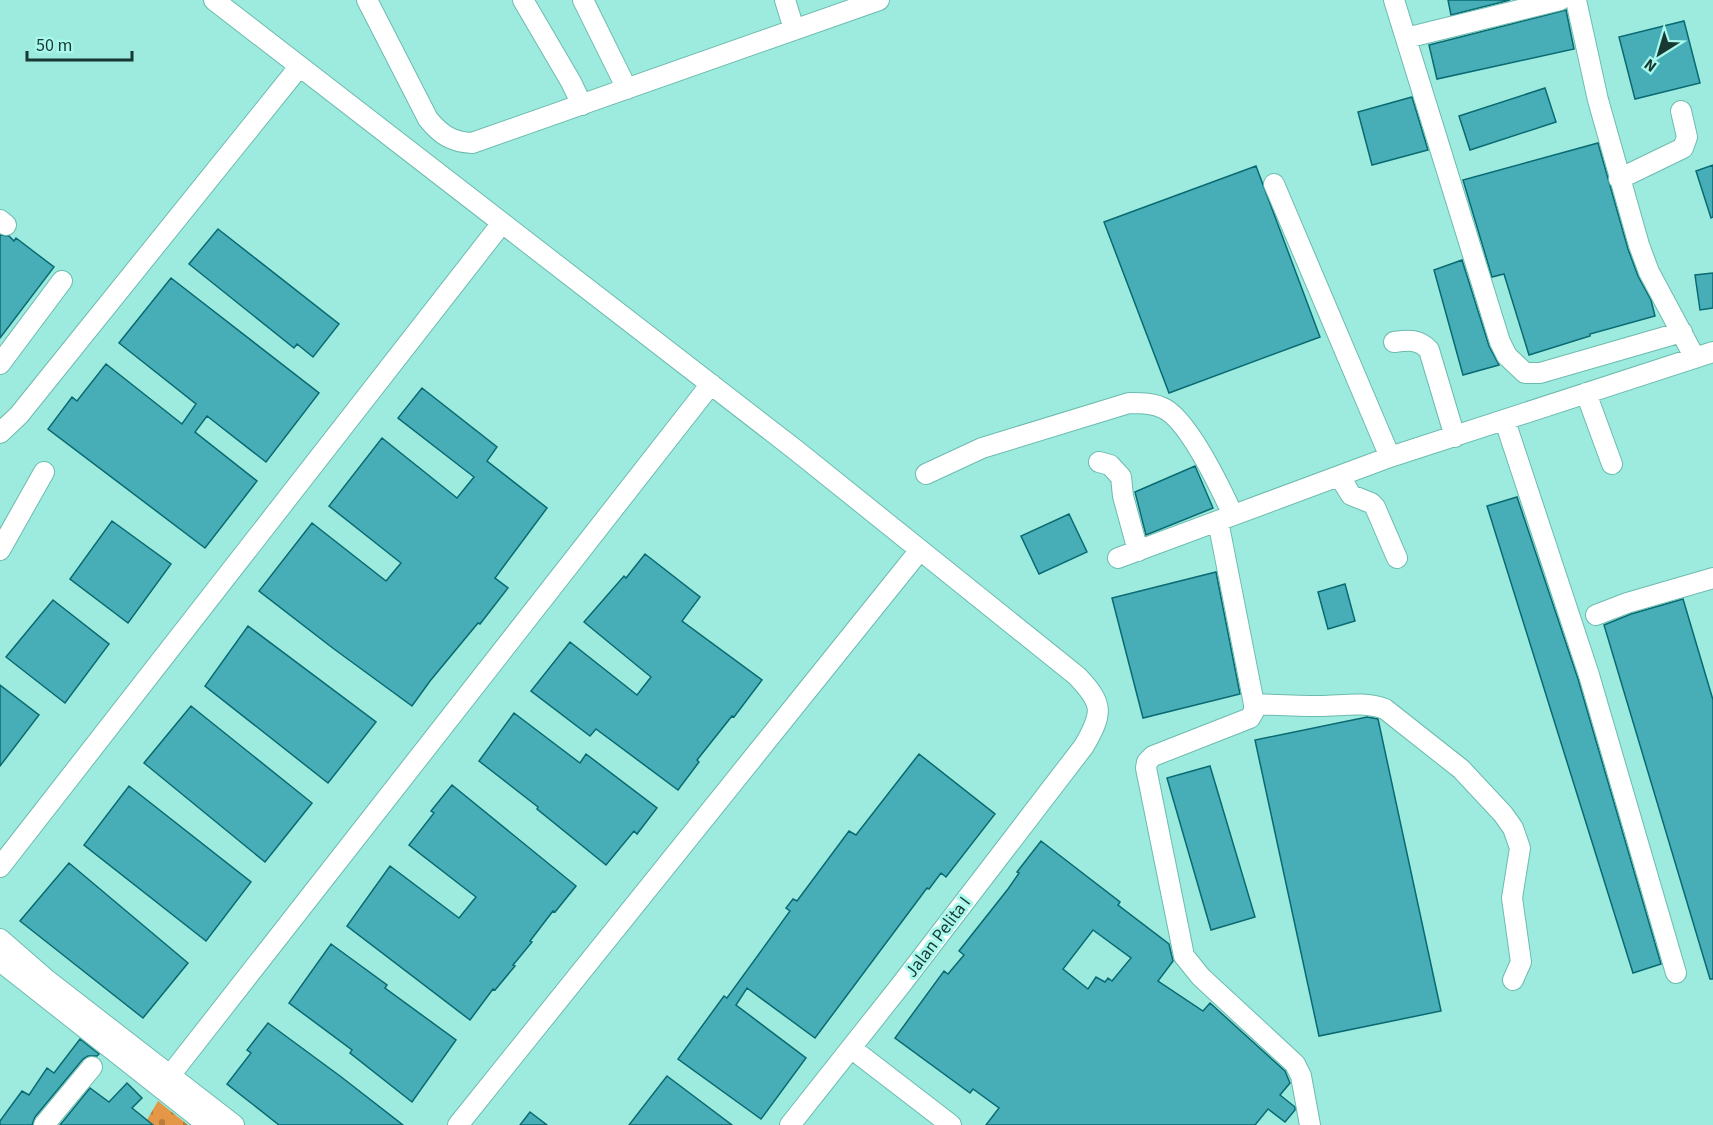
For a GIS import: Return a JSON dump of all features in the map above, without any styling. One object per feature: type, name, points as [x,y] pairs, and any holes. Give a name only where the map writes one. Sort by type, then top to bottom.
[{"type":"street","name":"Jalan Pelita I","points":[[214,0],[711,384],[920,550],[1077,676],[1091,691],[1097,702],[1098,713],[1093,730],[1084,746],[852,1048],[789,1125]]},
{"type":"street","points":[[367,0],[428,119],[439,132],[449,139],[472,143],[879,0]]},
{"type":"street","points":[[523,0],[582,105]]},
{"type":"street","points":[[583,0],[627,89]]},
{"type":"street","points":[[785,0],[795,29]]},
{"type":"street","points":[[1394,0],[1500,342],[1512,361],[1525,373],[1540,373],[1682,332]]},
{"type":"street","points":[[1406,38],[1560,0]]},
{"type":"street","points":[[1119,558],[1390,457],[1704,355],[1682,332],[1649,272],[1598,100],[1575,0]]},
{"type":"street","points":[[0,433],[19,415],[299,67]]},
{"type":"street","points":[[1620,179],[1683,148],[1687,137],[1681,111]]},
{"type":"street","points":[[1274,184],[1390,457]]},
{"type":"street","points":[[0,867],[502,223]]},
{"type":"street","points":[[0,364],[62,281]]},
{"type":"street","points":[[1394,342],[1419,341],[1430,350],[1455,437]]},
{"type":"street","points":[[166,1081],[711,384]]},
{"type":"street","points":[[1586,393],[1612,464]]},
{"type":"street","points":[[926,474],[982,448],[1129,403],[1154,404],[1167,410],[1179,420],[1223,493],[1254,711],[1250,718],[1153,756],[1147,762],[1146,768],[1184,956],[1201,977],[1295,1064],[1301,1076],[1310,1125]]},
{"type":"street","points":[[1505,421],[1589,675],[1676,973]]},
{"type":"street","points":[[1099,462],[1110,465],[1121,477],[1137,551]]},
{"type":"street","points":[[0,550],[44,472]]},
{"type":"street","points":[[1340,477],[1351,495],[1375,507],[1397,558]]},
{"type":"street","points":[[458,1125],[920,550]]},
{"type":"street","points":[[1596,615],[1627,603],[1713,578]]},
{"type":"street","points":[[1254,704],[1321,706],[1346,703],[1385,709],[1461,769],[1483,792],[1513,828],[1520,848],[1512,898],[1521,962],[1514,980]]},
{"type":"street","points":[[0,939],[166,1081],[208,1125]]},
{"type":"street","points":[[0,961],[166,1081],[234,1125]]},
{"type":"street","points":[[852,1048],[951,1125]]},
{"type":"street","points":[[44,1125],[92,1066]]},
{"type":"green space","points":[[158,1101],[188,1125],[144,1125]]},
{"type":"building","points":[[1448,0],[1510,0],[1451,15]]},
{"type":"building","points":[[1566,10],[1574,49],[1437,79],[1429,45]]},
{"type":"building","points":[[1684,21],[1700,83],[1635,99],[1619,37]]},
{"type":"building","points":[[1545,88],[1556,122],[1470,150],[1459,116]]},
{"type":"building","points":[[1412,97],[1428,150],[1372,165],[1358,112]]},
{"type":"building","points":[[1598,143],[1628,249],[1638,276],[1651,300],[1655,316],[1590,334],[1590,336],[1529,355],[1504,274],[1492,277],[1463,180]]},
{"type":"building","points":[[1713,165],[1713,217],[1711,218],[1696,171]]},
{"type":"building","points":[[1256,166],[1320,337],[1169,393],[1104,222]]},
{"type":"building","points":[[218,229],[339,324],[313,357],[297,344],[294,348],[189,264]]},
{"type":"building","points":[[0,235],[9,236],[14,241],[16,238],[54,267],[0,338]]},
{"type":"building","points":[[1462,260],[1489,346],[1499,365],[1463,375],[1434,270]]},
{"type":"building","points":[[1713,273],[1713,308],[1700,310],[1695,275]]},
{"type":"building","points":[[171,278],[319,393],[266,462],[207,416],[195,432],[257,481],[205,548],[48,429],[72,397],[77,401],[106,364],[182,424],[196,404],[119,343]]},
{"type":"building","points":[[422,388],[497,447],[487,461],[547,508],[495,578],[508,588],[430,681],[412,706],[259,591],[312,523],[386,581],[401,563],[329,506],[382,438],[457,498],[474,477],[398,418]]},
{"type":"building","points":[[1195,466],[1213,508],[1146,535],[1135,492]]},
{"type":"building","points":[[1517,497],[1578,679],[1661,964],[1633,973],[1487,506]]},
{"type":"building","points":[[1069,514],[1087,552],[1039,574],[1021,536]]},
{"type":"building","points":[[112,521],[171,564],[128,623],[70,579]]},
{"type":"building","points":[[645,554],[700,597],[682,621],[762,680],[697,760],[699,762],[678,790],[596,729],[590,736],[531,691],[570,642],[637,695],[651,677],[584,622],[624,576],[626,578]]},
{"type":"building","points":[[1216,572],[1240,694],[1143,718],[1112,598]]},
{"type":"building","points":[[1345,584],[1355,621],[1328,629],[1318,592]]},
{"type":"building","points":[[1683,599],[1713,700],[1713,979],[1710,979],[1604,625],[1631,614]]},
{"type":"building","points":[[53,600],[109,644],[65,703],[6,657]]},
{"type":"building","points":[[248,626],[376,722],[328,783],[205,686]]},
{"type":"building","points":[[0,685],[39,715],[0,766]]},
{"type":"building","points":[[191,706],[312,803],[265,862],[144,763]]},
{"type":"building","points":[[514,713],[580,763],[586,754],[657,808],[637,834],[634,831],[606,865],[479,761]]},
{"type":"building","points":[[1367,717],[1378,719],[1441,1011],[1319,1036],[1255,740]]},
{"type":"building","points":[[919,754],[995,814],[946,877],[941,873],[929,889],[927,888],[815,1038],[747,988],[736,1005],[806,1058],[761,1119],[678,1059],[724,996],[727,998],[790,911],[786,908],[793,899],[797,901],[849,831],[856,835]]},
{"type":"building","points":[[1210,766],[1255,917],[1211,930],[1167,778]]},
{"type":"building","points":[[452,785],[576,886],[555,912],[553,911],[513,965],[515,966],[495,990],[493,989],[470,1020],[347,926],[390,866],[459,918],[476,897],[409,845],[434,813],[431,811]]},
{"type":"building","points":[[129,786],[251,882],[206,941],[84,845]]},
{"type":"building","points":[[1041,841],[1120,902],[1118,905],[1169,944],[1173,961],[1158,981],[1203,1011],[1210,1003],[1285,1071],[1290,1083],[1280,1095],[1295,1107],[1295,1110],[1285,1122],[1268,1109],[1255,1125],[986,1125],[999,1108],[973,1089],[970,1093],[895,1038],[944,971],[948,974],[964,955],[959,951],[1008,889],[1019,873],[1017,872]],"holes":[[[1093,930],[1131,958],[1112,981],[1108,978],[1105,982],[1096,977],[1088,989],[1063,969]]]},
{"type":"building","points":[[69,863],[188,963],[143,1018],[20,921]]},
{"type":"building","points":[[331,944],[387,985],[385,988],[456,1040],[412,1102],[350,1053],[352,1050],[289,1003]]},
{"type":"building","points":[[268,1023],[403,1125],[279,1125],[227,1084],[251,1053],[247,1050]]},
{"type":"building","points":[[80,1039],[99,1054],[83,1059],[35,1117],[32,1125],[0,1125],[0,1121],[22,1091],[29,1095],[47,1068],[54,1073]]},
{"type":"building","points":[[667,1076],[732,1125],[629,1125]]},
{"type":"building","points":[[127,1083],[142,1098],[132,1108],[153,1125],[60,1125],[90,1088],[109,1102]]},
{"type":"building","points":[[530,1112],[547,1125],[520,1125]]}]
